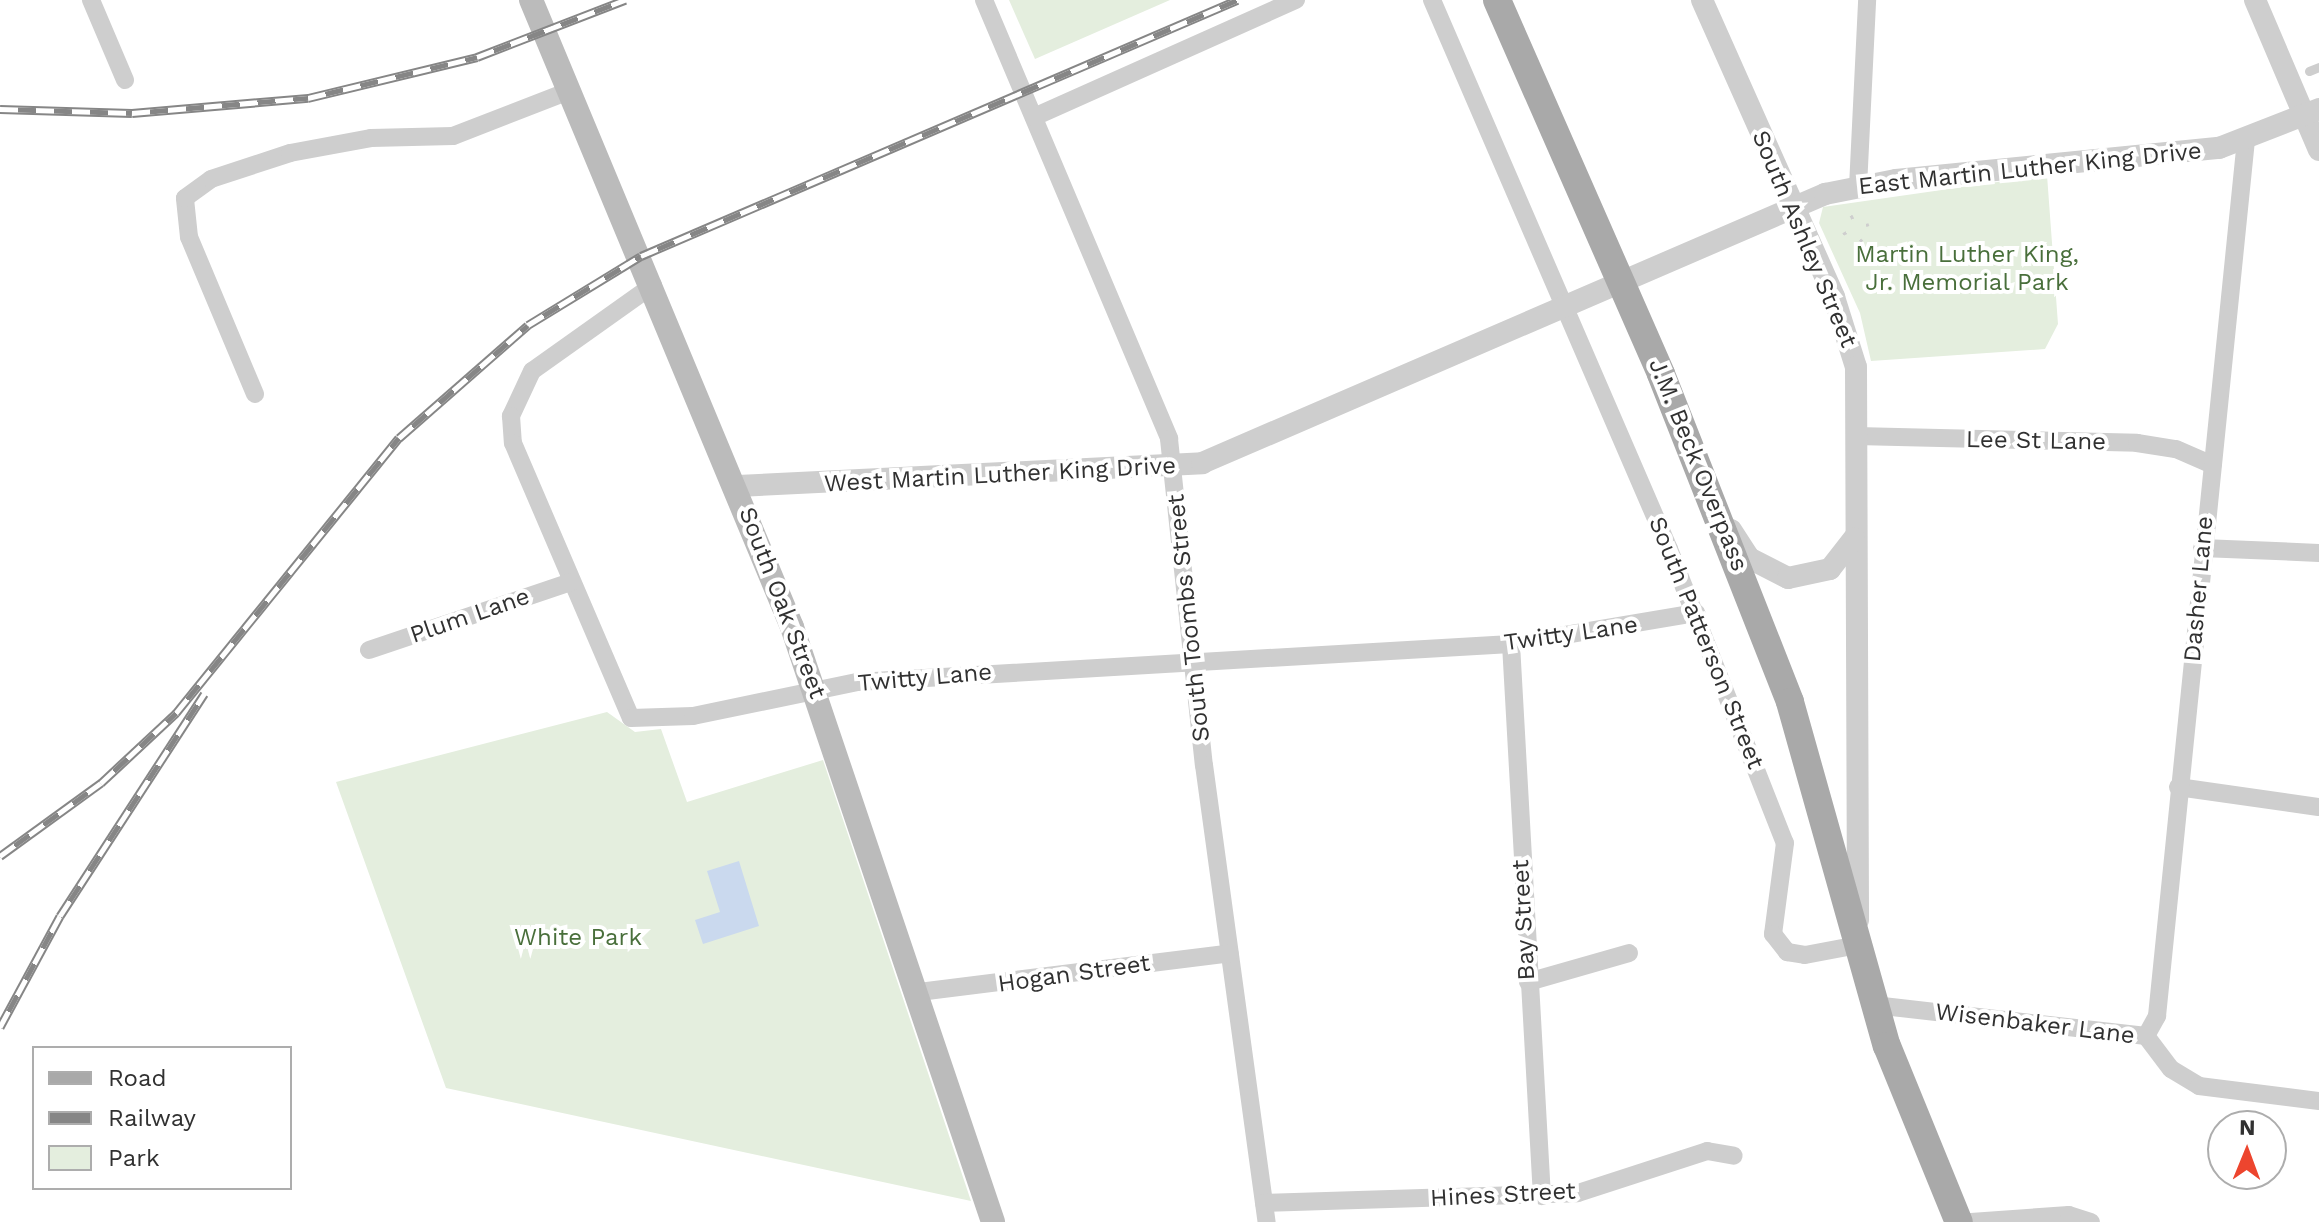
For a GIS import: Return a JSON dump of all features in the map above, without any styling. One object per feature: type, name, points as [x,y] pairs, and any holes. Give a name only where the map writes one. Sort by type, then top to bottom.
[{"type":"main road","name":"South Oak Street","points":[[531,0],[738,486],[816,692],[919,992],[993,1222]]},
{"type":"main road","name":"J.M. Beck Overpass","points":[[1497,0],[1723,518],[1790,702],[1858,945]]},
{"type":"main road","points":[[1858,945],[1874,1005],[1959,1222]]},
{"type":"street","points":[[91,0],[125,80]]},
{"type":"street","name":"South Toombs Street","points":[[984,0],[1154,397],[1174,467],[1192,659],[1267,1222]]},
{"type":"street","points":[[1034,117],[1296,0]]},
{"type":"street","name":"South Patterson Street","points":[[1432,0],[1696,613],[1785,843],[1773,934],[1787,952],[1805,955],[1858,945]]},
{"type":"street","name":"South Ashley Street","points":[[1702,0],[1849,333],[1856,436],[1858,945]]},
{"type":"street","points":[[1858,187],[1867,0]]},
{"type":"street","points":[[2255,0],[2312,112],[2319,150]]},
{"type":"street","points":[[255,394],[189,237],[185,198],[211,179],[290,153],[371,138],[453,136],[569,91]]},
{"type":"street","name":"East Martin Luther King Drive","points":[[1566,306],[1792,205],[1858,187],[2246,140],[2312,112]]},
{"type":"street","name":"Dasher Lane","points":[[2146,1036],[2157,1016],[2202,548],[2246,140]]},
{"type":"street","name":"Twitty Lane","points":[[653,285],[560,345],[513,402],[513,443],[631,718],[693,716],[857,682],[1192,659],[1511,644],[1696,613]]},
{"type":"street","name":"West Martin Luther King Drive","points":[[738,486],[1174,467],[1202,463],[1566,306]]},
{"type":"street","name":"Lee St Lane","points":[[1856,436],[2137,443],[2176,449],[2213,465]]},
{"type":"street","points":[[1723,518],[1749,558],[1788,578],[1830,569],[1855,537]]},
{"type":"street","points":[[2202,548],[2319,553]]},
{"type":"street","name":"Plum Lane","points":[[369,650],[571,582]]},
{"type":"street","name":"Bay Street","points":[[1511,644],[1542,1196]]},
{"type":"street","points":[[2178,787],[2319,807]]},
{"type":"street","name":"Hogan Street","points":[[919,992],[1230,953]]},
{"type":"street","points":[[1528,982],[1629,953]]},
{"type":"street","name":"Wisenbaker Lane","points":[[1874,1005],[2146,1036],[2171,1069],[2199,1086],[2319,1101]]},
{"type":"street","name":"Hines Street","points":[[1264,1203],[1542,1196],[1603,1189],[1707,1151],[1734,1156]]},
{"type":"street","points":[[1971,1222],[2069,1215],[2091,1222]]},
{"type":"green space","points":[[1009,0],[1170,0],[1035,59]]},
{"type":"green space","name":"Martin Luther King, Jr. Memorial Park","points":[[2047,175],[2058,324],[2045,349],[1871,361],[1860,313],[1819,223],[1823,207]]},
{"type":"green space","name":"White Park","points":[[607,712],[635,732],[661,729],[687,802],[823,760],[971,1201],[446,1088],[336,782]]},
{"type":"water","points":[[739,861],[759,926],[703,944],[695,920],[720,912],[707,871]]},
{"type":"railway","points":[[0,109],[132,113],[308,98],[477,57],[625,0]]},
{"type":"railway","points":[[0,856],[101,783],[176,713],[399,438],[528,325],[641,256],[1237,0]]},
{"type":"railway","points":[[0,1027],[60,916],[204,694]]}]
